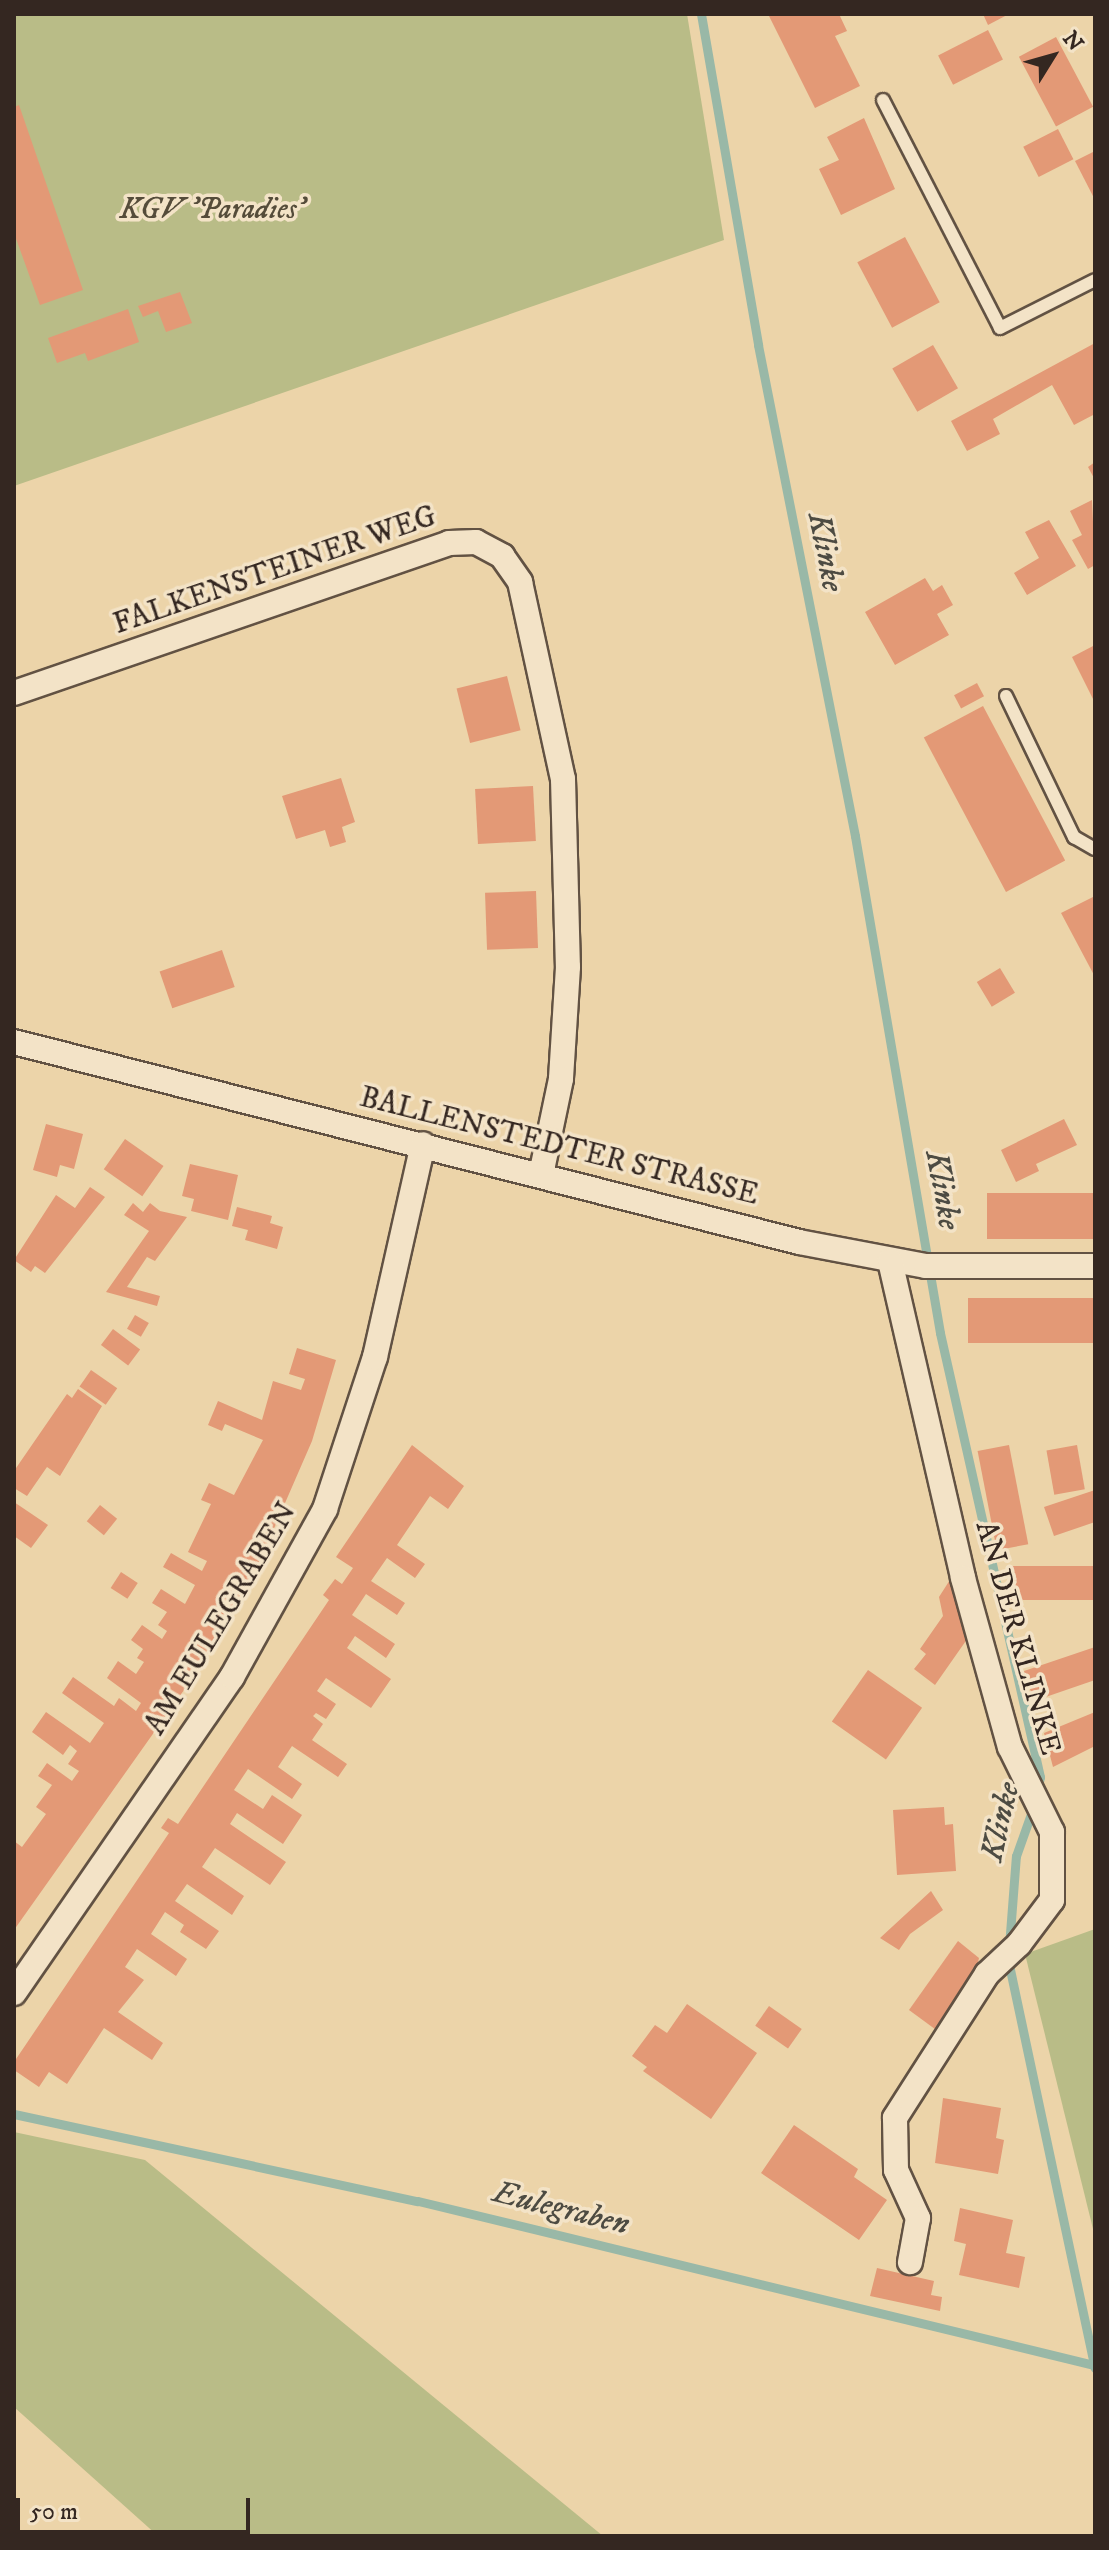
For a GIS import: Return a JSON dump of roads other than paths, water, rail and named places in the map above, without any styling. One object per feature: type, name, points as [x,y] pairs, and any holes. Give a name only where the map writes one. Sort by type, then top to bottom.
[{"type":"street","name":"FALKENSTEINER WEG","points":[[14,693],[449,543],[476,542],[502,556],[520,582],[564,794],[568,967],[561,1079],[541,1175]]},
{"type":"street","name":"BALLENSTEDTER STRASSE","points":[[14,1042],[799,1242],[900,1263],[1095,1266]]},
{"type":"street","name":"AM EULEGRABEN","points":[[14,1993],[232,1677],[325,1509],[375,1357],[423,1144]]},
{"type":"street","name":"AN DER KLINKE","points":[[900,1263],[963,1578],[1018,1770],[1052,1832],[1052,1900],[1019,1944],[987,1974],[895,2118],[896,2170],[918,2218],[910,2262]]},
{"type":"lane","points":[[883,100],[1000,328],[1095,280]]},
{"type":"lane","points":[[1006,696],[1074,837],[1095,849]]},
{"type":"waterway","name":"Klinke","points":[[701,14],[758,345],[855,836],[940,1333],[1040,1777],[1037,1790]]},
{"type":"waterway","name":"Klinke","points":[[1009,1946],[1016,1856],[1033,1808]]},
{"type":"waterway","name":"Klinke","points":[[1008,1960],[1095,2368]]},
{"type":"waterway","name":"Eulegraben","points":[[14,2114],[418,2201],[1094,2365]]},
{"type":"park label","name":"KGV 'Paradies'","points":[[212,210]]}]
